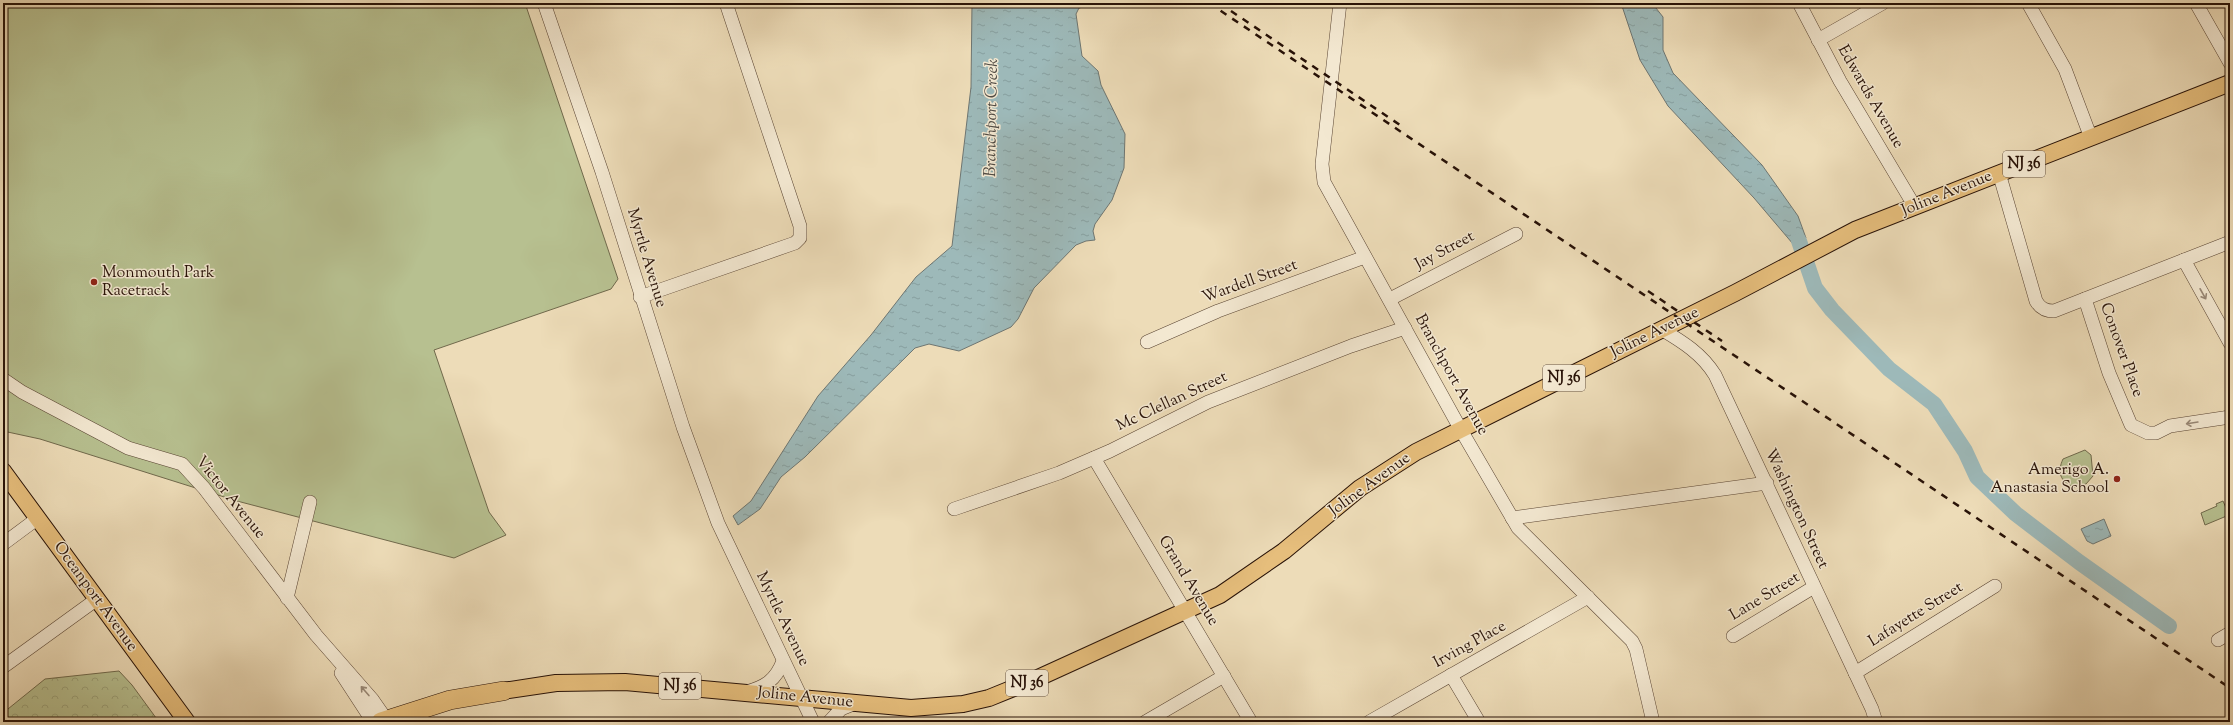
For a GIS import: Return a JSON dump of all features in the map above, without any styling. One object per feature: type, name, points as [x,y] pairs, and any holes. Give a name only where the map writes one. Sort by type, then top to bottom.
[{"type":"highway","name":"NJ 36","points":[[382,722],[450,700],[503,691]]},
{"type":"highway","name":"NJ 36","points":[[414,722],[459,703],[503,691]]},
{"type":"main road","name":"Joline Avenue","points":[[503,691],[549,683],[592,681],[746,692],[911,708],[934,708],[989,698],[1038,678],[1220,595],[1259,571],[1385,470],[1416,452],[1788,266],[1855,230],[2230,83]]},
{"type":"main road","name":"Oceanport Avenue","points":[[3,471],[187,722]]},
{"type":"street","name":"Myrtle Avenue","points":[[544,3],[602,172],[640,297],[683,428],[721,530],[783,660],[803,698],[813,722]]},
{"type":"street","points":[[640,297],[795,243],[800,238],[800,226],[726,3]]},
{"type":"street","name":"Branchport Avenue","points":[[1340,3],[1322,156],[1322,174],[1365,257],[1390,299],[1460,430],[1518,528],[1632,641],[1636,649],[1653,722]]},
{"type":"street","name":"Edwards Avenue","points":[[1799,3],[1818,40],[1893,172],[1915,207]]},
{"type":"street","points":[[1818,40],[1883,3]]},
{"type":"street","points":[[2028,3],[2065,69],[2091,138]]},
{"type":"street","points":[[2196,3],[2230,63]]},
{"type":"street","name":"Conover Place","points":[[1999,173],[2037,304],[2047,311],[2054,311],[2084,299],[2108,373],[2129,420],[2138,430],[2156,433],[2170,426],[2230,417]]},
{"type":"street","name":"Jay Street","points":[[1390,299],[1516,234]]},
{"type":"street","points":[[2084,299],[2230,242]]},
{"type":"street","name":"Wardell Street","points":[[1147,342],[1218,311],[1365,257]]},
{"type":"street","points":[[2184,260],[2230,343]]},
{"type":"street","name":"Mc Clellan Street","points":[[954,509],[1045,478],[1094,458],[1208,402],[1351,346],[1405,328]]},
{"type":"street","name":"Washington Street","points":[[1662,329],[1680,340],[1707,362],[1715,375],[1767,483],[1872,710],[1876,722]]},
{"type":"street","name":"Victor Avenue","points":[[3,379],[29,395],[128,448],[182,464],[204,488],[316,635],[372,698],[382,722]]},
{"type":"street","name":"Grand Avenue","points":[[1094,458],[1251,722]]},
{"type":"street","points":[[1512,518],[1767,483]]},
{"type":"street","points":[[290,602],[310,502]]},
{"type":"street","points":[[3,544],[38,518]]},
{"type":"street","name":"Lafayette Street","points":[[1855,673],[1995,586]]},
{"type":"street","name":"Lane Street","points":[[1733,636],[1814,587]]},
{"type":"street","name":"Irving Place","points":[[1369,722],[1588,597]]},
{"type":"street","points":[[3,667],[97,599]]},
{"type":"street","points":[[2218,640],[2230,633]]},
{"type":"street","points":[[746,692],[766,685],[772,680],[779,672],[783,660]]},
{"type":"street","points":[[1451,674],[1479,722]]},
{"type":"street","points":[[1145,722],[1224,676]]},
{"type":"street","points":[[829,722],[841,709],[857,703]]},
{"type":"green space","points":[[3,3],[525,3],[618,279],[611,289],[434,350],[489,512],[506,535],[454,558],[237,501],[40,439],[3,431]]},
{"type":"green space","points":[[2085,450],[2091,455],[2093,476],[2086,484],[2074,487],[2069,485],[2061,476],[2061,464],[2063,459]]},
{"type":"green space","points":[[2223,501],[2229,515],[2205,525],[2201,513],[2217,506],[2216,504]]},
{"type":"green space","points":[[119,671],[132,685],[159,722],[3,722],[3,713],[45,679]]},
{"type":"water","name":"Branchport Creek","points":[[972,3],[1082,3],[1083,7],[1079,8],[1076,14],[1082,56],[1098,71],[1101,85],[1125,134],[1124,168],[1112,200],[1095,224],[1093,231],[1095,240],[1086,241],[1076,245],[1034,288],[1018,319],[1011,327],[959,351],[929,344],[915,348],[805,457],[781,477],[760,509],[738,525],[733,516],[751,501],[818,396],[871,335],[916,277],[952,246],[971,87]]},
{"type":"water","points":[[1621,3],[1652,3],[1663,17],[1663,50],[1673,73],[1762,165],[1798,216],[1806,238],[1793,244],[1754,198],[1668,106],[1640,60]]},
{"type":"water","points":[[2104,519],[2111,536],[2093,544],[2087,541],[2081,529]]},
{"type":"waterway","points":[[1799,241],[1815,288],[1832,310],[1889,369],[1934,404],[1965,451],[1977,477],[2016,514],[2079,562],[2169,626]]},
{"type":"railway","points":[[1209,3],[2230,688]]},
{"type":"railway","points":[[1231,11],[1400,125]]},
{"type":"railway","points":[[1648,291],[1722,341]]},
{"type":"place","name":"Monmouth Park Racetrack","points":[[94,282]]},
{"type":"place","name":"Amerigo A. Anastasia School","points":[[2117,479]]}]
